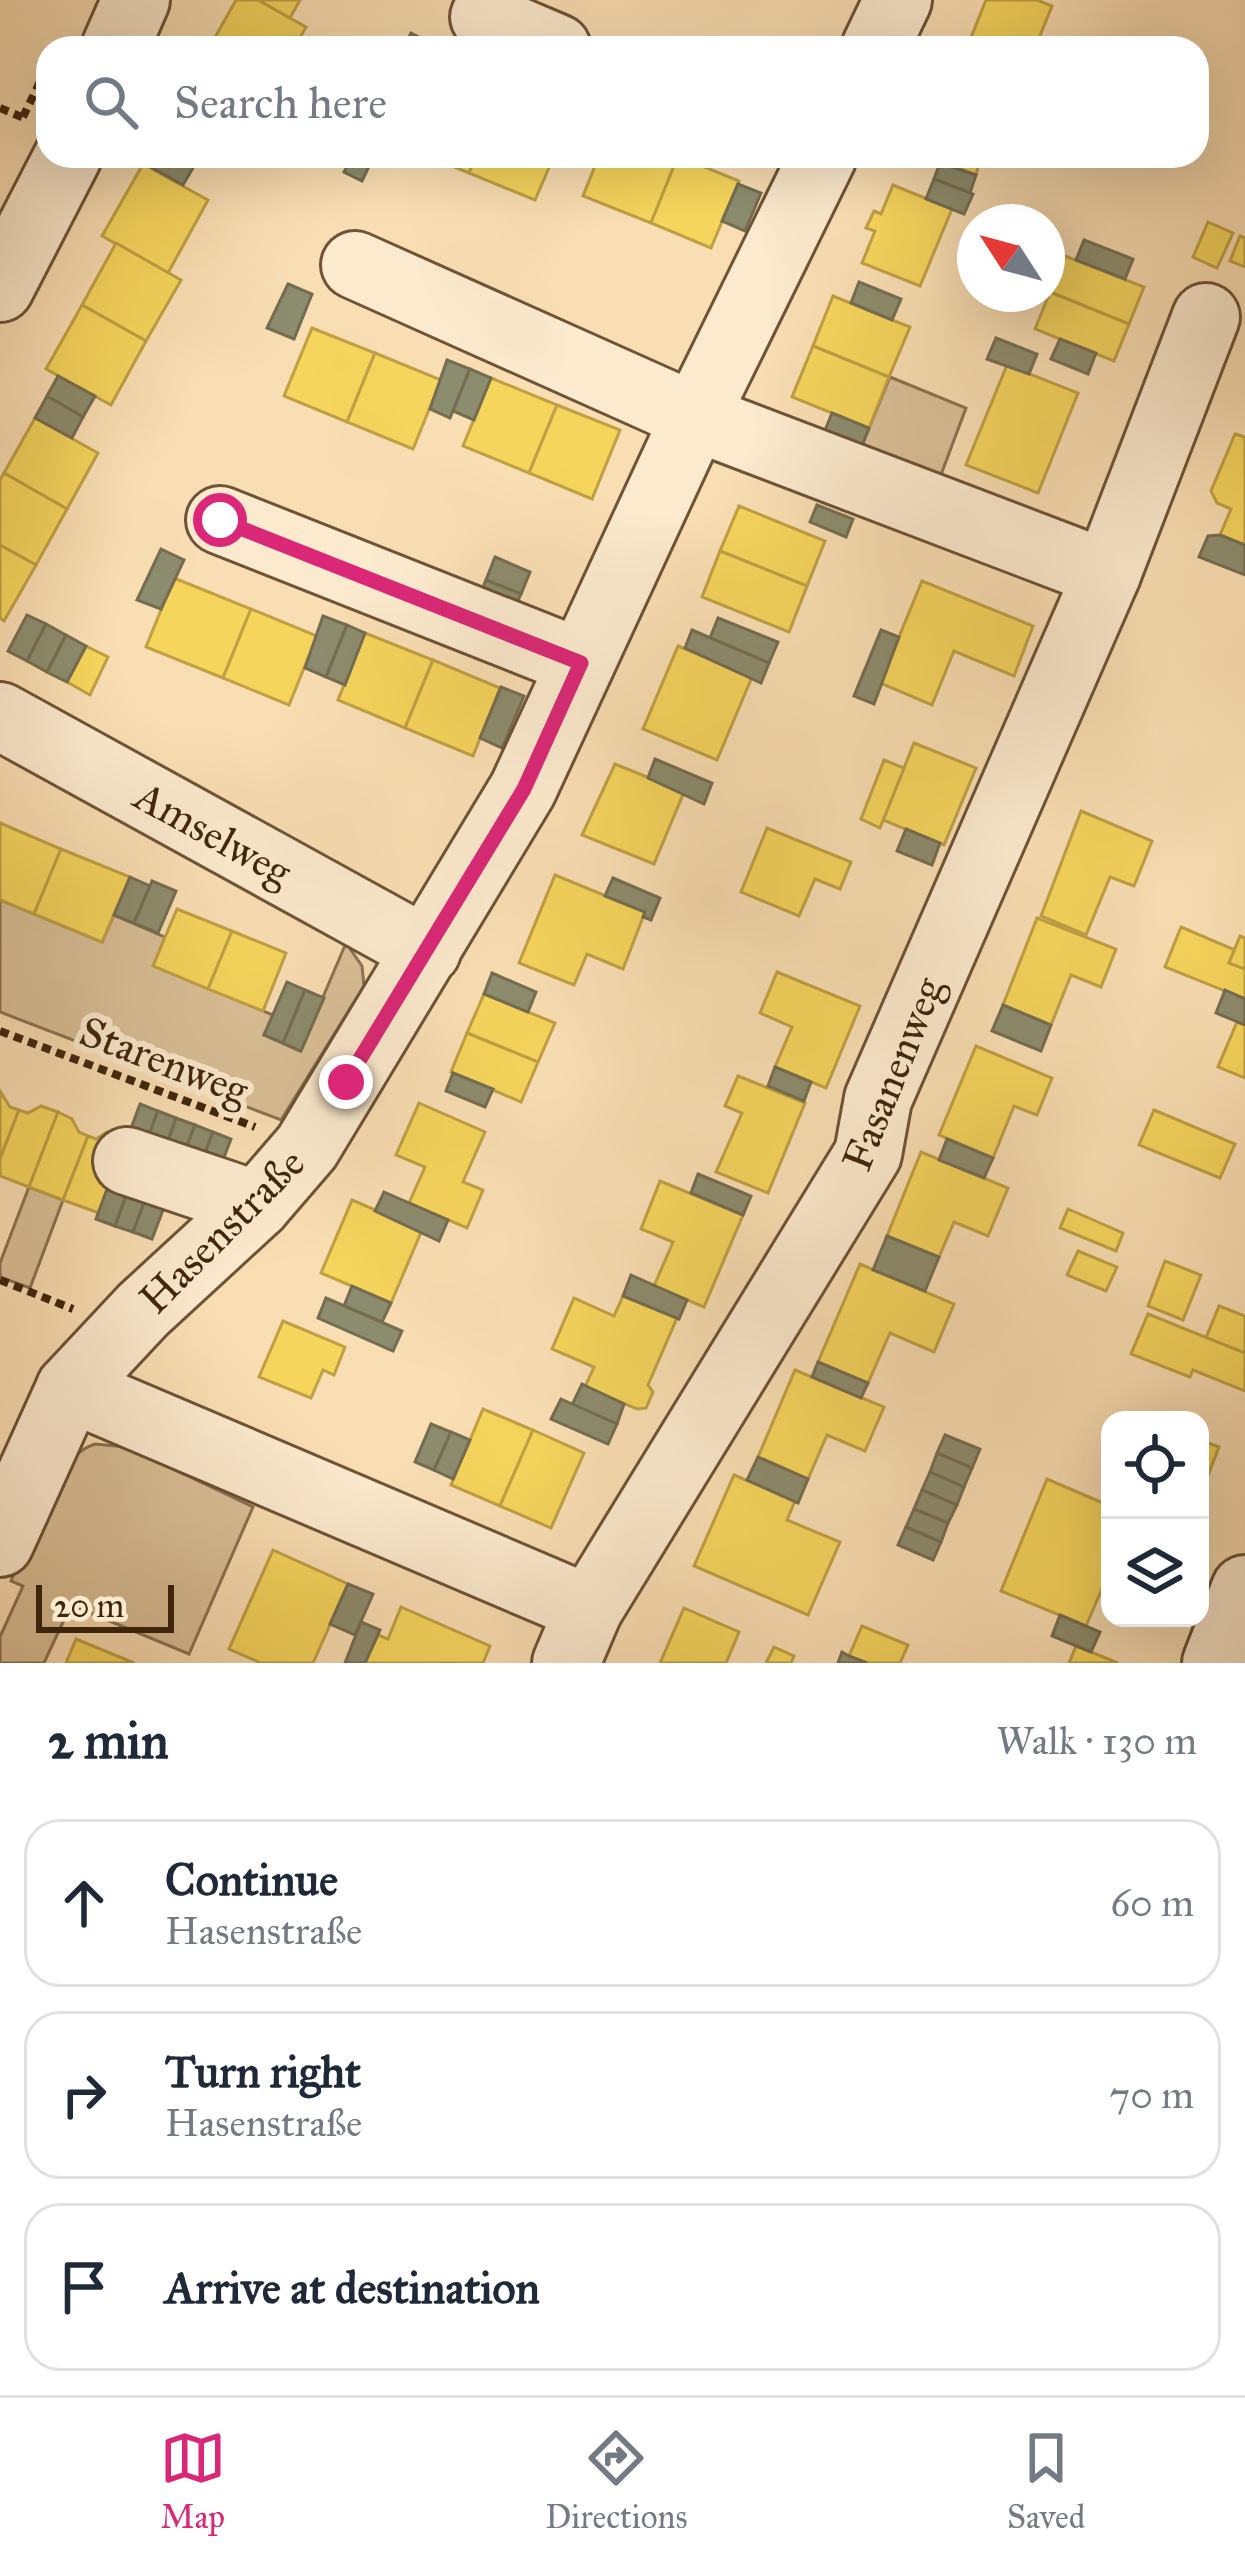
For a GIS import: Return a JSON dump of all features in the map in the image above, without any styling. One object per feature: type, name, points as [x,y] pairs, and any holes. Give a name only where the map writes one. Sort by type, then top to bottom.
[{"type":"street","points":[[120,36],[136,0]]},
{"type":"street","points":[[881,36],[898,0]]},
{"type":"street","points":[[484,17],[529,36]]},
{"type":"street","points":[[0,288],[36,129]]},
{"type":"street","name":"Hasenstraße","points":[[0,1543],[70,1388],[125,1329],[257,1205],[307,1147],[524,789],[813,168]]},
{"type":"street","points":[[355,265],[695,417],[1106,574]]},
{"type":"street","name":"Fasanenweg","points":[[70,1388],[577,1636],[868,1154],[878,1099],[1106,574],[1206,317]]},
{"type":"street","points":[[220,520],[581,663]]},
{"type":"street","name":"Amselweg","points":[[0,716],[427,951]]},
{"type":"street","points":[[127,1161],[257,1205]]},
{"type":"street","points":[[1216,1663],[1245,1589]]},
{"type":"path","points":[[0,108],[36,129]]},
{"type":"path","name":"Starenweg","points":[[0,1031],[307,1147]]},
{"type":"path","points":[[0,1280],[125,1329]]},
{"type":"shaded area","points":[[890,377],[966,408],[939,480],[861,448]]},
{"type":"shaded area","points":[[0,900],[102,942],[114,915],[165,937],[154,966],[273,1015],[264,1035],[300,1051],[346,943],[362,966],[364,986],[281,1120],[0,1012]]},
{"type":"shaded area","points":[[29,1187],[63,1200],[30,1288],[0,1277],[0,1263]]},
{"type":"shaded area","points":[[95,1444],[127,1447],[253,1507],[189,1654],[71,1605],[44,1663],[0,1663],[0,1637],[23,1586],[11,1581],[34,1523],[66,1466]]},
{"type":"building: Homes","points":[[236,0],[258,0],[306,27],[301,36],[216,36]]},
{"type":"building: Homes","points":[[258,0],[300,0],[290,18]]},
{"type":"building: Homes","points":[[986,0],[1037,0],[1052,6],[1040,36],[972,36]]},
{"type":"building: Homes","points":[[141,168],[150,168],[208,200],[168,273],[102,236]]},
{"type":"building: Homes","points":[[471,168],[549,168],[535,200],[469,173]]},
{"type":"building: Homes","points":[[594,168],[673,168],[651,223],[583,196]]},
{"type":"building: Homes","points":[[673,168],[707,168],[739,181],[711,248],[651,223]]},
{"type":"building: Homes","points":[[893,185],[952,209],[920,286],[862,263],[875,231],[866,228],[874,211],[881,214]]},
{"type":"building: Homes","points":[[1208,222],[1233,233],[1217,268],[1193,257]]},
{"type":"building: Homes","points":[[1240,236],[1245,238],[1245,267],[1230,261]]},
{"type":"building: Homes","points":[[116,243],[181,280],[146,341],[82,305]]},
{"type":"building: Homes","points":[[1065,256],[1144,287],[1129,324],[1065,298]]},
{"type":"building: Homes","points":[[833,296],[910,327],[889,377],[813,346]]},
{"type":"building: Homes","points":[[1065,298],[1129,324],[1114,361],[1035,329],[1042,312],[1065,312]]},
{"type":"building: Homes","points":[[82,305],[146,341],[111,405],[46,369]]},
{"type":"building: Homes","points":[[312,328],[375,353],[347,422],[284,396]]},
{"type":"building: Homes","points":[[813,346],[889,377],[869,428],[792,397]]},
{"type":"building: Homes","points":[[375,353],[441,380],[413,449],[347,422]]},
{"type":"building: Homes","points":[[1007,365],[1078,393],[1038,493],[966,465]]},
{"type":"building: Homes","points":[[491,378],[557,405],[529,473],[463,446]]},
{"type":"building: Homes","points":[[557,405],[620,430],[592,499],[529,473]]},
{"type":"building: Homes","points":[[35,418],[98,453],[67,509],[4,473]]},
{"type":"building: Homes","points":[[1235,434],[1245,437],[1245,545],[1220,535],[1231,509],[1217,503],[1211,491]]},
{"type":"building: Homes","points":[[4,473],[67,509],[36,565],[0,545],[0,480]]},
{"type":"building: Homes","points":[[739,506],[825,541],[807,586],[720,551]]},
{"type":"building: Homes","points":[[0,545],[36,565],[4,621],[0,618]]},
{"type":"building: Homes","points":[[720,551],[807,586],[789,632],[702,597]]},
{"type":"building: Homes","points":[[174,578],[251,609],[223,678],[146,647]]},
{"type":"building: Homes","points":[[922,581],[1033,626],[1014,676],[954,651],[932,705],[880,683]]},
{"type":"building: Homes","points":[[251,609],[317,636],[289,705],[223,678]]},
{"type":"building: Homes","points":[[365,633],[433,660],[405,728],[338,700]]},
{"type":"building: Homes","points":[[86,646],[108,657],[90,695],[67,682]]},
{"type":"building: Homes","points":[[678,646],[752,677],[717,760],[643,729]]},
{"type":"building: Homes","points":[[433,660],[500,688],[473,756],[405,728]]},
{"type":"building: Homes","points":[[914,743],[976,768],[944,845],[883,820]]},
{"type":"building: Homes","points":[[884,760],[904,768],[880,828],[861,819]]},
{"type":"building: Homes","points":[[615,764],[684,792],[654,864],[582,835]]},
{"type":"building: Homes","points":[[1081,811],[1152,841],[1134,886],[1110,877],[1086,935],[1041,916]]},
{"type":"building: Homes","points":[[0,823],[61,849],[34,914],[0,900]]},
{"type":"building: Homes","points":[[767,828],[851,862],[840,889],[815,879],[799,916],[741,892]]},
{"type":"building: Homes","points":[[61,849],[130,877],[102,942],[34,914]]},
{"type":"building: Homes","points":[[555,875],[645,912],[623,969],[587,954],[574,985],[519,963]]},
{"type":"building: Homes","points":[[177,909],[232,931],[208,989],[153,966]]},
{"type":"building: Homes","points":[[1037,918],[1116,949],[1101,987],[1071,975],[1051,1025],[1003,1005]]},
{"type":"building: Homes","points":[[1181,927],[1235,950],[1229,963],[1245,969],[1245,999],[1165,967]]},
{"type":"building: Homes","points":[[232,931],[286,953],[263,1011],[208,989]]},
{"type":"building: Homes","points":[[1240,936],[1245,938],[1245,969],[1229,963]]},
{"type":"building: Homes","points":[[777,972],[860,1006],[826,1088],[775,1067],[792,1027],[760,1013]]},
{"type":"building: Homes","points":[[484,994],[555,1023],[538,1062],[467,1033]]},
{"type":"building: Homes","points":[[1237,1022],[1245,1025],[1245,1078],[1218,1067]]},
{"type":"building: Homes","points":[[467,1033],[538,1062],[521,1102],[451,1072]]},
{"type":"building: Homes","points":[[976,1046],[1052,1078],[1037,1115],[1014,1106],[993,1158],[939,1135]]},
{"type":"building: Homes","points":[[738,1076],[805,1103],[768,1193],[716,1172],[742,1113],[725,1106]]},
{"type":"building: Homes","points":[[0,1091],[10,1107],[19,1110],[0,1159]]},
{"type":"building: Homes","points":[[419,1103],[485,1132],[463,1182],[483,1190],[467,1228],[409,1203],[425,1167],[396,1155]]},
{"type":"building: Homes","points":[[41,1106],[58,1112],[29,1187],[0,1176],[0,1159],[19,1110],[28,1113]]},
{"type":"building: Homes","points":[[1154,1110],[1235,1144],[1220,1178],[1139,1145]]},
{"type":"building: Homes","points":[[58,1112],[88,1136],[63,1200],[29,1187]]},
{"type":"building: Homes","points":[[107,1132],[127,1139],[99,1213],[63,1200],[88,1136],[96,1139]]},
{"type":"building: Homes","points":[[921,1152],[1008,1188],[988,1236],[954,1222],[939,1257],[887,1236]]},
{"type":"building: Homes","points":[[660,1181],[743,1215],[704,1307],[654,1286],[673,1242],[641,1229]]},
{"type":"building: Homes","points":[[352,1200],[422,1230],[391,1303],[321,1273]]},
{"type":"building: Homes","points":[[1068,1209],[1123,1233],[1116,1251],[1060,1228]]},
{"type":"building: Homes","points":[[1078,1251],[1117,1267],[1106,1291],[1067,1275]]},
{"type":"building: Homes","points":[[1165,1261],[1201,1275],[1183,1320],[1148,1306]]},
{"type":"building: Homes","points":[[860,1264],[954,1304],[934,1352],[890,1333],[868,1383],[818,1362]]},
{"type":"building: Homes","points":[[623,1296],[677,1318],[648,1385],[653,1392],[646,1408],[637,1409],[585,1387],[594,1367],[552,1349],[574,1298],[614,1316]]},
{"type":"building: Homes","points":[[1219,1306],[1245,1316],[1245,1353],[1206,1338]]},
{"type":"building: Homes","points":[[1148,1314],[1245,1353],[1245,1391],[1193,1370],[1190,1377],[1131,1354]]},
{"type":"building: Homes","points":[[283,1321],[345,1347],[334,1375],[323,1370],[311,1398],[259,1377]]},
{"type":"building: Homes","points":[[795,1370],[884,1407],[865,1451],[827,1435],[808,1479],[758,1457]]},
{"type":"building: Homes","points":[[483,1409],[533,1430],[500,1506],[451,1485]]},
{"type":"building: Homes","points":[[533,1430],[584,1453],[551,1528],[500,1506]]},
{"type":"building: Homes","points":[[1209,1443],[1219,1447],[1209,1473]]},
{"type":"building: Homes","points":[[734,1475],[795,1501],[787,1520],[840,1542],[808,1615],[694,1566]]},
{"type":"building: Homes","points":[[1047,1479],[1101,1502],[1101,1591],[1086,1626],[1001,1591]]},
{"type":"building: Homes","points":[[273,1550],[348,1584],[313,1663],[261,1663],[229,1649]]},
{"type":"building: Homes","points":[[401,1607],[490,1646],[483,1663],[365,1663],[378,1635],[388,1639]]},
{"type":"building: Homes","points":[[684,1608],[739,1632],[726,1663],[660,1663]]},
{"type":"building: Homes","points":[[862,1626],[908,1645],[900,1663],[867,1663],[849,1656]]},
{"type":"building: Homes","points":[[76,1639],[134,1663],[66,1663]]},
{"type":"building: Homes","points":[[1076,1646],[1091,1652],[1118,1663],[1069,1663]]},
{"type":"building: Homes","points":[[774,1647],[794,1656],[791,1663],[766,1663]]},
{"type":"building: Industry","points":[[152,168],[193,168],[183,185]]},
{"type":"building: Industry","points":[[346,168],[368,168],[362,181],[344,172]]},
{"type":"building: Industry","points":[[938,168],[976,175],[970,193],[934,179]]},
{"type":"building: Industry","points":[[934,179],[973,194],[968,204],[957,204],[957,211],[926,199]]},
{"type":"building: Industry","points":[[738,184],[761,193],[745,231],[722,221]]},
{"type":"building: Industry","points":[[1084,240],[1133,259],[1125,279],[1076,260]]},
{"type":"building: Industry","points":[[859,282],[901,299],[892,320],[851,303]]},
{"type":"building: Industry","points":[[288,284],[312,294],[294,339],[267,328]]},
{"type":"building: Industry","points":[[996,338],[1037,354],[1029,374],[987,359]]},
{"type":"building: Industry","points":[[1060,339],[1096,353],[1088,374],[1051,359]]},
{"type":"building: Industry","points":[[447,360],[470,369],[450,418],[430,409]]},
{"type":"building: Industry","points":[[470,369],[491,378],[474,420],[453,411]]},
{"type":"building: Industry","points":[[58,376],[95,396],[83,417],[47,396]]},
{"type":"building: Industry","points":[[47,396],[83,417],[72,438],[35,418]]},
{"type":"building: Industry","points":[[832,413],[869,428],[861,448],[824,433]]},
{"type":"building: Industry","points":[[817,505],[853,519],[846,537],[810,522]]},
{"type":"building: Industry","points":[[1220,535],[1245,545],[1245,575],[1199,557],[1208,536]]},
{"type":"building: Industry","points":[[161,549],[184,560],[161,609],[137,600]]},
{"type":"building: Industry","points":[[495,557],[530,572],[521,594],[486,580]]},
{"type":"building: Industry","points":[[486,580],[521,594],[511,616],[477,602]]},
{"type":"building: Industry","points":[[27,615],[46,624],[27,661],[8,651]]},
{"type":"building: Industry","points":[[323,616],[347,625],[326,677],[305,668]]},
{"type":"building: Industry","points":[[718,618],[778,642],[769,663],[710,638]]},
{"type":"building: Industry","points":[[46,624],[66,635],[47,672],[27,661]]},
{"type":"building: Industry","points":[[347,625],[365,633],[345,685],[326,677]]},
{"type":"building: Industry","points":[[692,630],[769,663],[761,683],[685,648]]},
{"type":"building: Industry","points":[[881,630],[899,637],[874,704],[854,696]]},
{"type":"building: Industry","points":[[66,635],[86,646],[67,682],[47,672]]},
{"type":"building: Industry","points":[[501,687],[524,696],[502,748],[480,738]]},
{"type":"building: Industry","points":[[655,759],[712,783],[704,804],[648,778]]},
{"type":"building: Industry","points":[[906,829],[940,843],[932,865],[897,851]]},
{"type":"building: Industry","points":[[130,877],[150,886],[134,923],[114,915]]},
{"type":"building: Industry","points":[[613,878],[660,898],[651,920],[643,917],[645,912],[605,896]]},
{"type":"building: Industry","points":[[152,881],[176,891],[158,933],[134,923]]},
{"type":"building: Industry","points":[[492,973],[536,992],[528,1012],[484,994]]},
{"type":"building: Industry","points":[[287,982],[305,990],[283,1043],[264,1035]]},
{"type":"building: Industry","points":[[305,990],[324,998],[301,1051],[283,1043]]},
{"type":"building: Industry","points":[[1225,990],[1245,999],[1245,1025],[1216,1013]]},
{"type":"building: Industry","points":[[1003,1005],[1051,1025],[1041,1051],[992,1031]]},
{"type":"building: Industry","points":[[775,1067],[811,1082],[804,1101],[768,1086]]},
{"type":"building: Industry","points":[[453,1073],[493,1089],[485,1107],[446,1091]]},
{"type":"building: Industry","points":[[140,1104],[158,1111],[145,1145],[127,1139]]},
{"type":"building: Industry","points":[[158,1111],[176,1118],[164,1153],[145,1145]]},
{"type":"building: Industry","points":[[176,1118],[195,1125],[182,1159],[164,1153]]},
{"type":"building: Industry","points":[[195,1125],[213,1132],[200,1166],[182,1159]]},
{"type":"building: Industry","points":[[213,1132],[231,1139],[218,1173],[200,1166]]},
{"type":"building: Industry","points":[[947,1139],[993,1158],[984,1178],[939,1160]]},
{"type":"building: Industry","points":[[698,1174],[751,1196],[743,1215],[691,1193]]},
{"type":"building: Industry","points":[[110,1181],[129,1188],[115,1226],[96,1219]]},
{"type":"building: Industry","points":[[129,1188],[147,1195],[133,1232],[115,1226]]},
{"type":"building: Industry","points":[[384,1192],[448,1220],[439,1241],[375,1211]]},
{"type":"building: Industry","points":[[147,1195],[166,1202],[152,1239],[133,1232]]},
{"type":"building: Industry","points":[[887,1236],[939,1257],[925,1291],[873,1270]]},
{"type":"building: Industry","points":[[631,1275],[687,1300],[679,1319],[623,1296]]},
{"type":"building: Industry","points":[[352,1286],[391,1303],[382,1322],[344,1306]]},
{"type":"building: Industry","points":[[326,1298],[402,1331],[393,1351],[318,1318]]},
{"type":"building: Industry","points":[[818,1362],[868,1383],[861,1398],[812,1377]]},
{"type":"building: Industry","points":[[582,1384],[624,1404],[617,1424],[572,1405]]},
{"type":"building: Industry","points":[[561,1399],[617,1424],[608,1444],[551,1419]]},
{"type":"building: Industry","points":[[431,1424],[451,1432],[434,1470],[415,1462]]},
{"type":"building: Industry","points":[[451,1432],[470,1440],[453,1479],[434,1470]]},
{"type":"building: Industry","points":[[945,1435],[980,1449],[972,1468],[937,1453]]},
{"type":"building: Industry","points":[[937,1453],[972,1468],[964,1487],[930,1472]]},
{"type":"building: Industry","points":[[758,1457],[808,1479],[798,1503],[747,1480]]},
{"type":"building: Industry","points":[[930,1472],[964,1487],[957,1505],[922,1490]]},
{"type":"building: Industry","points":[[922,1490],[957,1505],[948,1523],[914,1509]]},
{"type":"building: Industry","points":[[914,1509],[948,1523],[941,1542],[906,1527]]},
{"type":"building: Industry","points":[[906,1527],[941,1542],[933,1560],[898,1545]]},
{"type":"building: Industry","points":[[348,1584],[373,1594],[355,1635],[330,1624]]},
{"type":"building: Industry","points":[[1060,1615],[1100,1632],[1091,1652],[1052,1636]]},
{"type":"building: Industry","points":[[361,1622],[380,1630],[365,1663],[345,1663]]},
{"type":"building: Industry","points":[[842,1652],[849,1656],[867,1663],[838,1663]]},
{"type":"route","points":[[220,520],[581,663],[524,789],[346,1082]]}]
